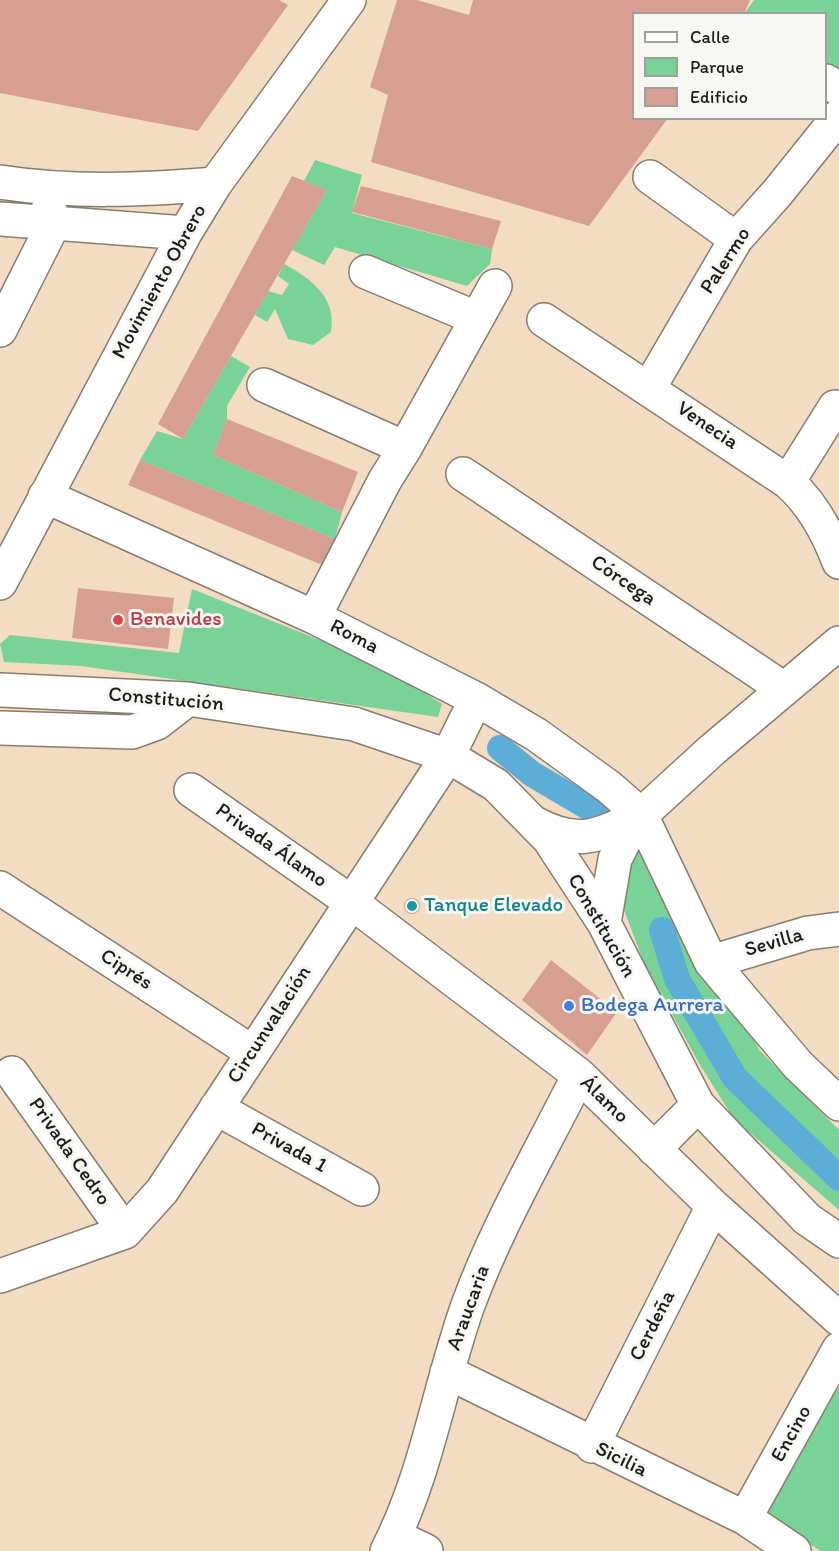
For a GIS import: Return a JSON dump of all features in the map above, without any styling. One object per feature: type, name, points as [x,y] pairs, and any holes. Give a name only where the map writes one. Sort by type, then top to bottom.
[{"type":"street","name":"Movimiento Obrero","points":[[0,583],[185,233],[215,184],[349,0]]},
{"type":"street","name":"Palermo","points":[[650,388],[736,239],[778,192],[839,116]]},
{"type":"street","points":[[650,177],[736,239]]},
{"type":"street","points":[[0,182],[45,189],[134,190],[215,184]]},
{"type":"street","points":[[0,330],[53,225],[45,189]]},
{"type":"street","points":[[0,219],[53,225],[185,233]]},
{"type":"street","points":[[366,272],[476,318]]},
{"type":"street","points":[[314,617],[385,480],[495,286]]},
{"type":"street","name":"Venecia","points":[[544,320],[650,388],[799,491],[817,518],[839,562]]},
{"type":"street","points":[[264,385],[405,448]]},
{"type":"street","points":[[788,482],[835,407]]},
{"type":"street","name":"Córcega","points":[[463,474],[784,689]]},
{"type":"street","name":"Roma","points":[[45,496],[314,617],[476,699],[576,763],[641,815]]},
{"type":"street","points":[[604,923],[615,860],[631,828],[641,815],[839,643]]},
{"type":"street","name":"Constitución","points":[[0,690],[188,699],[354,724],[448,756],[495,785],[549,839],[604,923],[698,1105],[807,1220],[839,1241]]},
{"type":"street","points":[[0,728],[132,732],[158,723],[188,699]]},
{"type":"street","name":"Circunvalación","points":[[0,1276],[125,1232],[162,1191],[448,756],[476,699]]},
{"type":"street","name":"Privada Álamo","points":[[191,790],[351,902]]},
{"type":"street","points":[[533,822],[564,837],[578,837],[618,826],[641,815]]},
{"type":"street","points":[[641,815],[711,962],[798,1065],[839,1104]]},
{"type":"street","name":"Ciprés","points":[[4,897],[252,1052]]},
{"type":"street","name":"Álamo","points":[[351,902],[579,1076],[713,1206],[839,1319]]},
{"type":"street","name":"Sevilla","points":[[711,962],[807,933],[839,930]]},
{"type":"street","name":"Privada Cedro","points":[[12,1073],[125,1232]]},
{"type":"street","name":"Araucaria","points":[[391,1544],[421,1468],[468,1304],[490,1251],[579,1076]]},
{"type":"street","points":[[654,1149],[698,1105]]},
{"type":"street","name":"Privada 1","points":[[216,1108],[362,1189]]},
{"type":"street","name":"Cerdeña","points":[[592,1446],[713,1206]]},
{"type":"street","name":"Encino","points":[[745,1518],[839,1350]]},
{"type":"street","name":"Sicilia","points":[[447,1372],[592,1446],[745,1518],[794,1551]]},
{"type":"street","points":[[391,1544],[426,1551]]},
{"type":"green space","points":[[754,0],[839,0],[839,70],[827,64],[827,12],[745,12]]},
{"type":"green space","points":[[315,160],[362,175],[352,213],[492,249],[490,264],[467,286],[335,247],[324,265],[292,250],[327,190],[304,181]]},
{"type":"green space","points":[[284,264],[313,283],[326,299],[330,309],[331,332],[313,345],[288,339],[275,309],[267,322],[255,315],[268,291],[282,295],[289,284],[278,276]]},
{"type":"green space","points":[[231,356],[250,367],[227,406],[227,419],[213,455],[342,512],[335,539],[140,460],[157,431],[183,439]]},
{"type":"green space","points":[[192,589],[380,664],[442,704],[438,717],[81,666],[4,662],[0,644],[10,635],[179,653]]},
{"type":"green space","points":[[646,846],[760,1051],[839,1130],[839,1210],[734,1119],[700,1065],[644,963],[624,910],[626,861]]},
{"type":"green space","points":[[839,1387],[839,1551],[821,1551],[757,1511]]},
{"type":"building","points":[[0,0],[279,0],[288,5],[198,131],[0,93]]},
{"type":"building","points":[[397,0],[417,0],[469,15],[473,0],[750,0],[745,12],[632,12],[632,120],[667,120],[589,226],[371,162],[388,95],[370,87]]},
{"type":"building","points":[[292,176],[327,190],[183,439],[158,424]]},
{"type":"building","points":[[361,186],[501,221],[492,249],[352,212]]},
{"type":"building","points":[[227,419],[358,472],[342,512],[213,455]]},
{"type":"building","points":[[140,460],[335,539],[327,567],[128,485]]},
{"type":"building","points":[[78,588],[174,598],[168,649],[72,638]]},
{"type":"building","name":"Tanque Elevado","points":[[409,898],[415,898],[420,906],[418,912],[409,914],[404,909],[404,903]]},
{"type":"building","name":"Bodega Aurrera","points":[[551,960],[617,1012],[587,1055],[522,1000]]},
{"type":"waterway","points":[[500,748],[532,774],[600,814]]},
{"type":"waterway","points":[[662,930],[677,979],[735,1078],[839,1178]]},
{"type":"place","name":"Benavides","points":[[118,620]]},
{"type":"place","name":"Tanque Elevado","points":[[412,906]]},
{"type":"place","name":"Bodega Aurrera","points":[[569,1006]]}]
